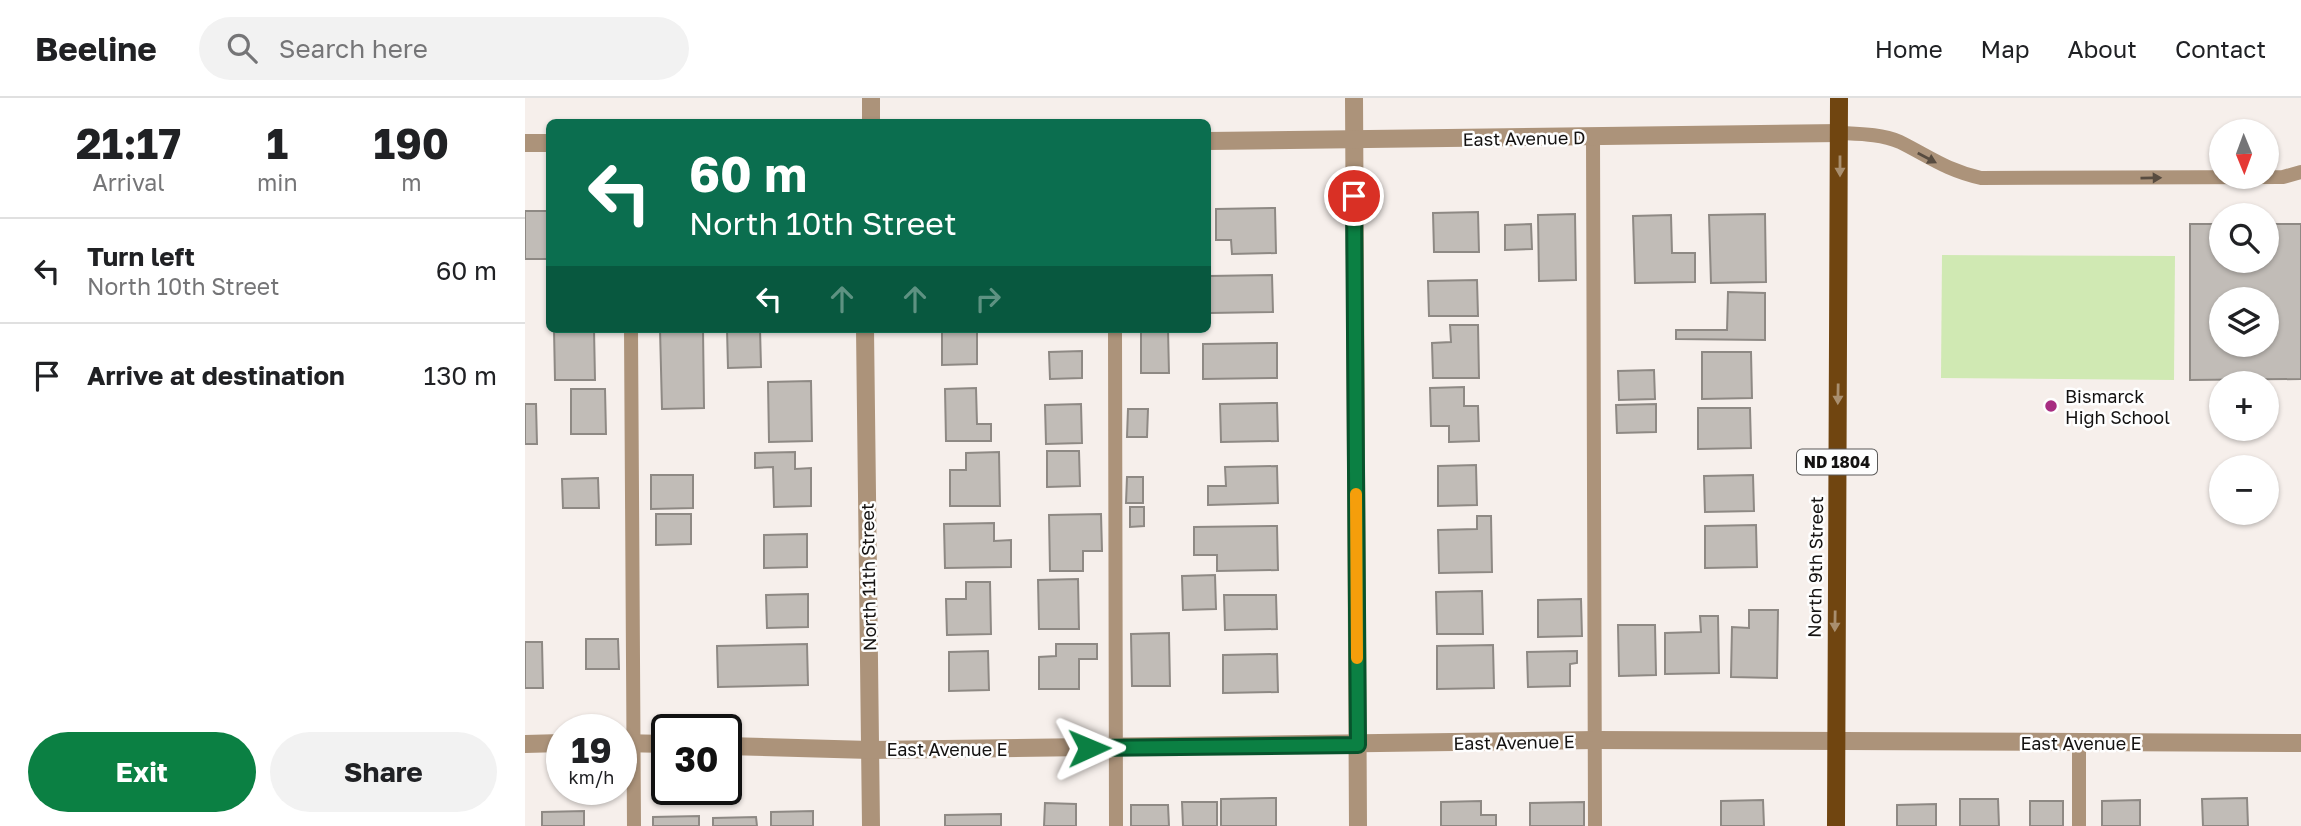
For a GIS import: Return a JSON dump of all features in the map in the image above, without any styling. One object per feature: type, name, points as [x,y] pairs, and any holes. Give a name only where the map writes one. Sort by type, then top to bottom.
[{"type":"main road","name":"North 9th Street","points":[[1836,826],[1839,98]]},
{"type":"street","points":[[871,98],[871,119]]},
{"type":"street","points":[[1354,98],[1358,826]]},
{"type":"street","name":"East Avenue D","points":[[1211,141],[1840,133]]},
{"type":"street","points":[[525,143],[546,143]]},
{"type":"street","name":"North 11th Street","points":[[865,333],[871,826]]},
{"type":"street","name":"East Avenue E","points":[[742,746],[870,750],[1596,740],[2301,743]]},
{"type":"street","points":[[525,744],[546,743]]},
{"type":"lane","points":[[1840,133],[1880,136],[1955,172],[1981,178],[2283,177],[2301,172]]},
{"type":"lane","points":[[1593,137],[1595,826]]},
{"type":"lane","points":[[628,714],[631,333]]},
{"type":"lane","points":[[1115,333],[1116,826]]},
{"type":"lane","points":[[2079,743],[2079,826]]},
{"type":"lane","points":[[632,805],[634,826]]},
{"type":"green space","points":[[1942,255],[2175,256],[2174,380],[1941,378]]},
{"type":"building","points":[[1275,208],[1276,253],[1232,254],[1231,240],[1216,240],[1216,209]]},
{"type":"building","points":[[525,211],[546,211],[546,259],[525,259]]},
{"type":"building","points":[[1478,212],[1479,252],[1434,252],[1433,213]]},
{"type":"building","points":[[1575,214],[1576,280],[1539,281],[1538,215]]},
{"type":"building","points":[[1765,214],[1766,282],[1711,283],[1709,215]]},
{"type":"building","points":[[1671,215],[1672,253],[1695,253],[1695,282],[1635,283],[1633,216]]},
{"type":"building","points":[[1531,224],[1532,249],[1505,250],[1505,225]]},
{"type":"building","points":[[2190,224],[2209,224],[2209,273],[2279,273],[2279,224],[2301,224],[2301,379],[2279,379],[2279,371],[2209,371],[2209,380],[2190,380]]},
{"type":"building","points":[[1272,275],[1273,312],[1211,313],[1211,276]]},
{"type":"building","points":[[1477,280],[1478,316],[1429,316],[1428,281]]},
{"type":"building","points":[[1728,292],[1765,293],[1765,340],[1676,339],[1676,330],[1727,330]]},
{"type":"building","points":[[1450,325],[1478,325],[1479,378],[1433,378],[1432,343],[1451,342]]},
{"type":"building","points":[[554,333],[594,333],[595,380],[555,380]]},
{"type":"building","points":[[660,333],[703,333],[704,408],[662,409]]},
{"type":"building","points":[[727,333],[760,333],[761,367],[728,368]]},
{"type":"building","points":[[942,333],[977,333],[977,364],[942,365]]},
{"type":"building","points":[[1141,333],[1168,333],[1169,373],[1141,373]]},
{"type":"building","points":[[1277,343],[1277,378],[1203,379],[1203,344]]},
{"type":"building","points":[[1082,351],[1082,378],[1050,379],[1049,352]]},
{"type":"building","points":[[1702,352],[1751,352],[1752,398],[1702,399]]},
{"type":"building","points":[[1654,370],[1655,399],[1619,400],[1618,371]]},
{"type":"building","points":[[811,381],[812,441],[769,442],[768,382]]},
{"type":"building","points":[[1464,387],[1464,406],[1478,406],[1479,441],[1449,442],[1449,426],[1431,426],[1430,388]]},
{"type":"building","points":[[976,388],[977,424],[991,424],[991,441],[946,441],[945,389]]},
{"type":"building","points":[[571,389],[605,389],[606,434],[571,434]]},
{"type":"building","points":[[1277,403],[1278,441],[1221,442],[1220,404]]},
{"type":"building","points":[[525,404],[536,404],[537,444],[525,444]]},
{"type":"building","points":[[1081,404],[1082,443],[1046,444],[1045,405]]},
{"type":"building","points":[[1656,404],[1656,432],[1617,433],[1616,405]]},
{"type":"building","points":[[1698,408],[1750,408],[1751,448],[1698,449]]},
{"type":"building","points":[[1128,409],[1148,409],[1147,437],[1127,437]]},
{"type":"building","points":[[1047,451],[1079,451],[1080,486],[1047,487]]},
{"type":"building","points":[[795,452],[795,469],[811,468],[811,506],[774,507],[773,467],[755,468],[755,453]]},
{"type":"building","points":[[999,452],[1000,506],[950,506],[950,470],[966,470],[966,453]]},
{"type":"building","points":[[1476,465],[1477,505],[1438,506],[1438,466]]},
{"type":"building","points":[[1277,466],[1278,503],[1208,505],[1208,486],[1226,486],[1225,467]]},
{"type":"building","points":[[651,475],[693,475],[693,508],[651,509]]},
{"type":"building","points":[[1753,475],[1754,511],[1705,512],[1704,476]]},
{"type":"building","points":[[1127,477],[1143,477],[1143,503],[1126,503]]},
{"type":"building","points":[[598,478],[599,508],[563,508],[562,479]]},
{"type":"building","points":[[1130,507],[1144,507],[1144,526],[1130,527]]},
{"type":"building","points":[[656,514],[691,514],[691,544],[656,545]]},
{"type":"building","points":[[1101,514],[1102,551],[1083,551],[1083,571],[1050,571],[1049,515]]},
{"type":"building","points":[[1477,516],[1491,516],[1492,572],[1439,573],[1438,530],[1477,529]]},
{"type":"building","points":[[994,523],[994,541],[1011,540],[1011,567],[945,568],[944,524]]},
{"type":"building","points":[[1756,525],[1757,567],[1705,568],[1705,526]]},
{"type":"building","points":[[1277,526],[1278,570],[1217,571],[1217,555],[1194,555],[1194,527]]},
{"type":"building","points":[[807,534],[807,567],[764,568],[764,535]]},
{"type":"building","points":[[1215,575],[1216,609],[1183,610],[1182,576]]},
{"type":"building","points":[[1078,579],[1079,629],[1039,629],[1038,580]]},
{"type":"building","points":[[966,582],[990,582],[991,634],[947,635],[946,599],[966,599]]},
{"type":"building","points":[[1482,591],[1483,634],[1437,634],[1436,592]]},
{"type":"building","points":[[808,594],[808,627],[767,628],[766,595]]},
{"type":"building","points":[[1224,595],[1276,595],[1277,629],[1225,630]]},
{"type":"building","points":[[1581,599],[1582,636],[1538,637],[1538,600]]},
{"type":"building","points":[[1749,610],[1778,610],[1777,678],[1731,677],[1732,627],[1749,628]]},
{"type":"building","points":[[1700,616],[1718,616],[1719,673],[1665,674],[1665,633],[1701,632]]},
{"type":"building","points":[[1618,625],[1655,625],[1656,675],[1619,676]]},
{"type":"building","points":[[1169,633],[1170,686],[1132,686],[1131,634]]},
{"type":"building","points":[[586,639],[618,639],[619,669],[586,669]]},
{"type":"building","points":[[525,642],[542,642],[543,688],[525,688]]},
{"type":"building","points":[[807,644],[808,685],[718,687],[717,646]]},
{"type":"building","points":[[1056,644],[1097,644],[1097,659],[1079,659],[1079,689],[1039,689],[1039,657],[1056,656]]},
{"type":"building","points":[[1493,645],[1494,688],[1437,689],[1437,646]]},
{"type":"building","points":[[988,651],[989,690],[949,691],[949,652]]},
{"type":"building","points":[[1577,651],[1577,663],[1570,664],[1570,686],[1528,687],[1527,652]]},
{"type":"building","points":[[1277,654],[1278,692],[1223,693],[1223,655]]},
{"type":"building","points":[[1276,798],[1276,826],[1221,826],[1221,799]]},
{"type":"building","points":[[2247,798],[2248,826],[2203,826],[2202,799]]},
{"type":"building","points":[[1960,799],[1998,799],[1999,826],[1960,826]]},
{"type":"building","points":[[1763,800],[1764,826],[1721,826],[1721,801]]},
{"type":"building","points":[[2140,800],[2140,826],[2102,826],[2102,801]]},
{"type":"building","points":[[1481,801],[1481,815],[1496,815],[1496,826],[1441,826],[1441,802]]},
{"type":"building","points":[[2030,801],[2063,801],[2063,826],[2030,826]]},
{"type":"building","points":[[1182,802],[1217,802],[1217,826],[1183,826]]},
{"type":"building","points":[[1584,802],[1584,826],[1530,826],[1530,803]]},
{"type":"building","points":[[1045,803],[1076,804],[1076,826],[1044,826]]},
{"type":"building","points":[[1936,804],[1936,826],[1897,826],[1897,805]]},
{"type":"building","points":[[1131,805],[1168,805],[1169,826],[1131,826]]},
{"type":"building","points":[[584,811],[584,826],[542,826],[542,812]]},
{"type":"building","points":[[813,811],[813,826],[771,826],[771,812]]},
{"type":"building","points":[[1001,814],[1001,826],[945,826],[945,815]]},
{"type":"building","points":[[699,816],[699,826],[653,826],[653,817]]},
{"type":"building","points":[[756,817],[757,826],[713,826],[713,818]]},
{"type":"slow traffic","points":[[1356,494],[1357,658]]},
{"type":"place","name":"Bismarck High School","points":[[2051,406]]},
{"type":"route","points":[[1089,748],[1358,745],[1354,196]]}]
